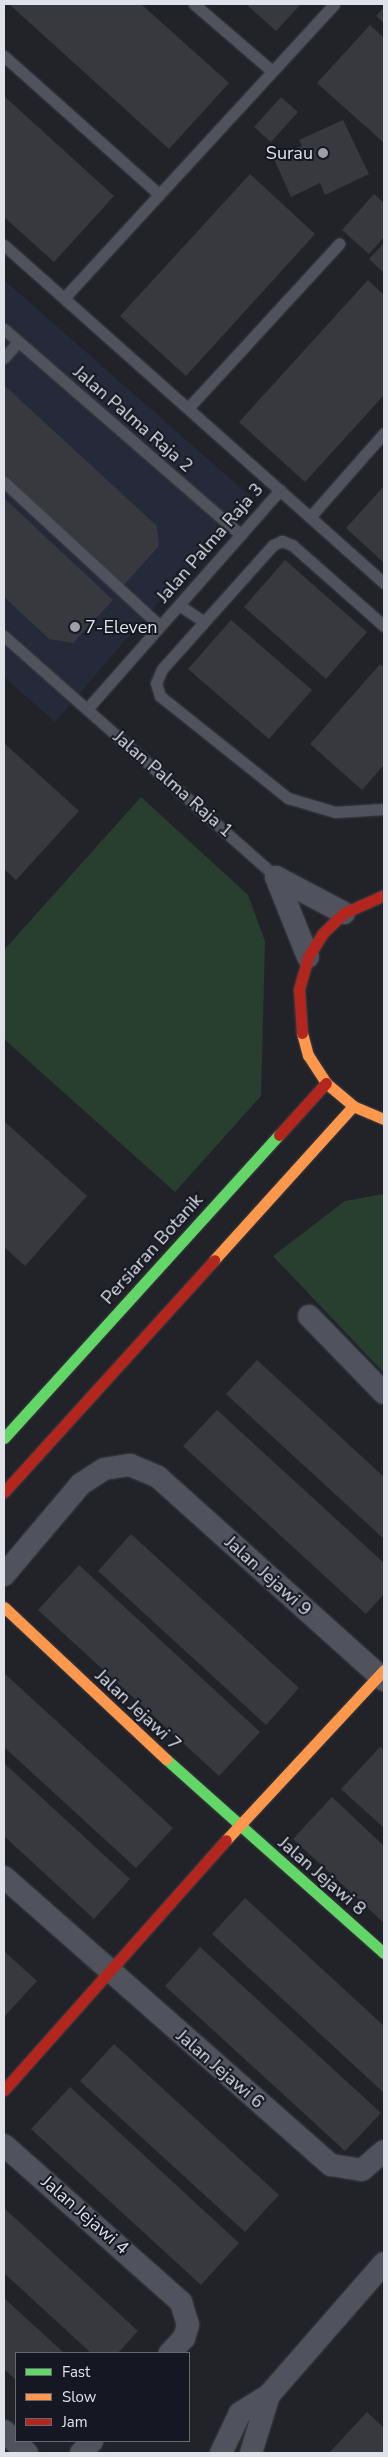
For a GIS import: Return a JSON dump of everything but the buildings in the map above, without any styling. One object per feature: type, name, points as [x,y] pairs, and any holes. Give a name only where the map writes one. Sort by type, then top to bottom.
[{"type":"main road","points":[[384,895],[344,913],[323,933],[308,958],[298,989],[298,1023],[308,1055],[326,1083],[353,1106],[384,1119]]},
{"type":"main road","name":"Persiaran Botanik","points":[[4,1438],[326,1083]]},
{"type":"main road","points":[[4,1492],[353,1106]]},
{"type":"main road","name":"Jalan Jejawi 7","points":[[4,1607],[14,1620],[238,1826]]},
{"type":"main road","points":[[4,2090],[238,1826],[383,1675]]},
{"type":"main road","name":"Jalan Jejawi 8","points":[[238,1826],[384,1953]]},
{"type":"street","points":[[276,877],[344,913]]},
{"type":"street","name":"Jalan Palma Raja 1","points":[[276,877],[308,958]]},
{"type":"street","points":[[309,1316],[384,1393]]},
{"type":"street","name":"Jalan Jejawi 9","points":[[4,1575],[81,1484],[104,1470],[130,1465],[158,1478],[383,1675]]},
{"type":"street","name":"Jalan Jejawi 6","points":[[4,1877],[109,1973],[331,2165],[362,2170],[384,2151]]},
{"type":"street","name":"Jalan Jejawi 4","points":[[4,2145],[165,2285],[188,2315],[184,2338],[171,2352]]},
{"type":"street","points":[[221,2453],[240,2413],[269,2394],[384,2263]]},
{"type":"street","points":[[251,2453],[269,2394]]},
{"type":"street","points":[[4,2431],[15,2442]]},
{"type":"street","points":[[16,2442],[27,2453]]},
{"type":"street","points":[[81,2453],[91,2442]]},
{"type":"lane","points":[[194,4],[272,71]]},
{"type":"lane","points":[[64,298],[334,4]]},
{"type":"lane","points":[[4,56],[159,194]]},
{"type":"lane","points":[[189,407],[339,244]]},
{"type":"lane","points":[[4,245],[189,407],[384,582]]},
{"type":"lane","name":"Jalan Palma Raja 2","points":[[4,329],[240,535]]},
{"type":"lane","points":[[4,358],[18,342]]},
{"type":"lane","points":[[310,517],[384,433]]},
{"type":"lane","points":[[4,482],[160,626]]},
{"type":"lane","name":"Jalan Palma Raja 3","points":[[87,709],[280,490]]},
{"type":"lane","points":[[384,626],[292,545],[282,541],[273,545],[162,669],[156,683],[160,696],[288,798],[335,812],[384,809]]},
{"type":"lane","points":[[179,605],[204,622]]},
{"type":"lane","name":"Jalan Palma Raja 1","points":[[4,636],[276,877]]},
{"type":"shaded area","points":[[4,280],[250,496],[55,722],[4,677]]},
{"type":"green space","points":[[141,797],[248,895],[265,941],[261,1096],[175,1192],[4,1039],[4,950]]},
{"type":"green space","points":[[384,1194],[384,1373],[273,1256],[345,1201]]},
{"type":"traffic: fast","points":[[4,1438],[279,1135]]},
{"type":"traffic: fast","points":[[166,1759],[384,1953]]},
{"type":"traffic: slow","points":[[302,1033],[308,1055],[326,1083],[353,1106],[384,1119]]},
{"type":"traffic: slow","points":[[214,1260],[353,1106]]},
{"type":"traffic: slow","points":[[4,1607],[166,1759]]},
{"type":"traffic: slow","points":[[226,1840],[384,1670]]},
{"type":"traffic: jam","points":[[302,1033],[299,989],[308,957],[323,933],[344,913],[384,895]]},
{"type":"traffic: jam","points":[[279,1135],[326,1083]]},
{"type":"traffic: jam","points":[[4,1492],[214,1260]]},
{"type":"traffic: jam","points":[[4,2090],[226,1840]]},
{"type":"place","name":"Surau","points":[[323,153]]},
{"type":"place","name":"7-Eleven","points":[[75,627]]}]
